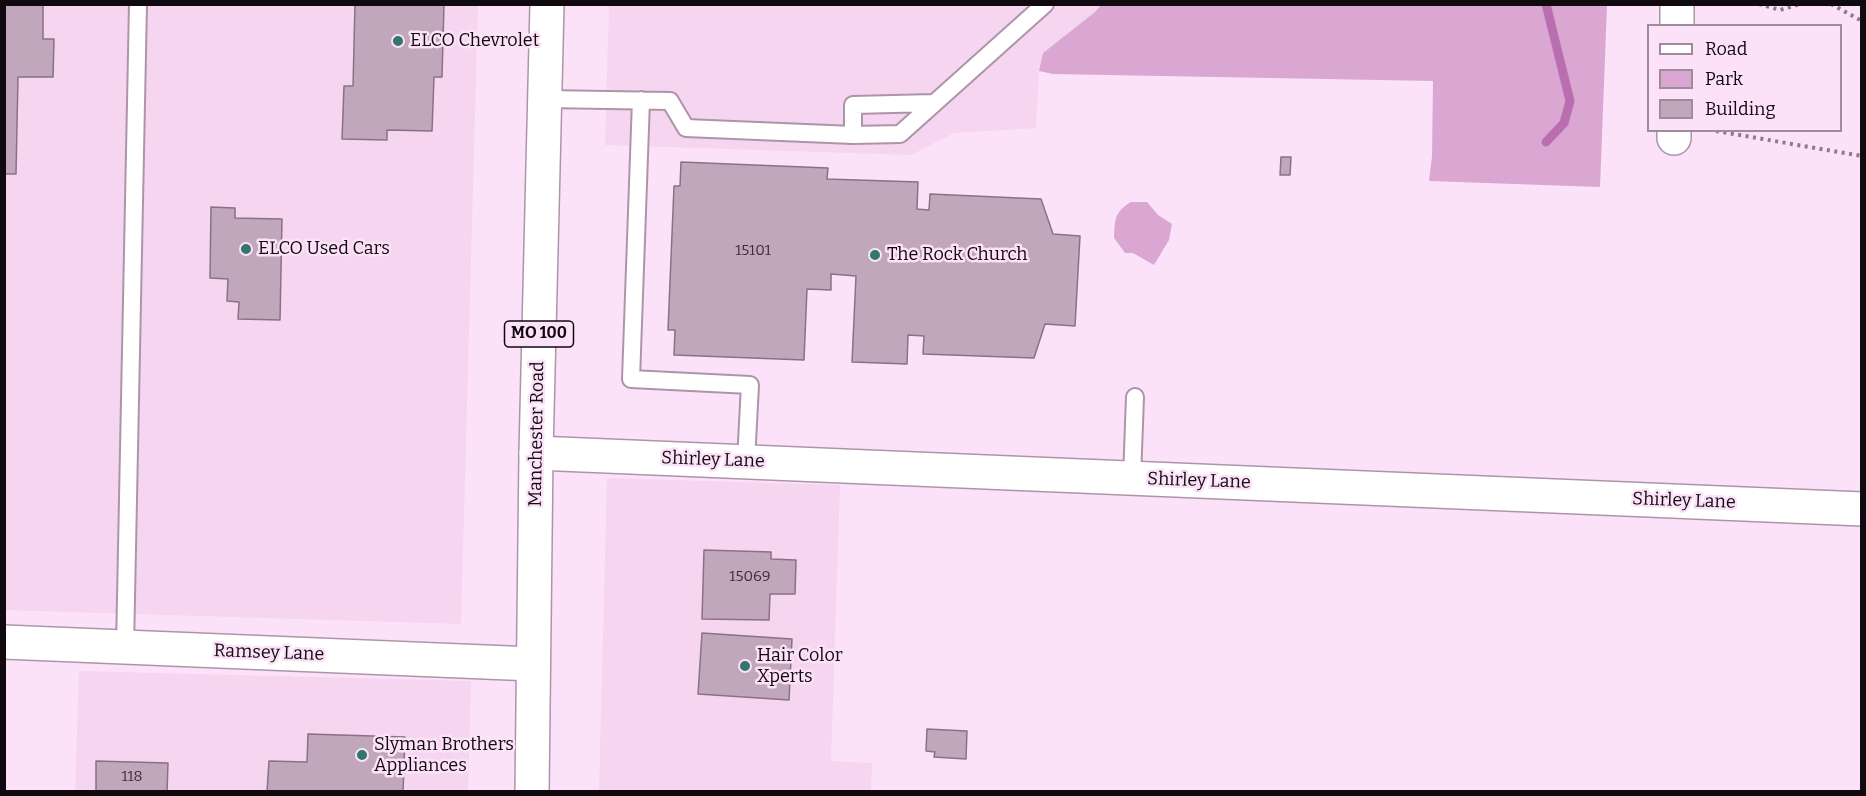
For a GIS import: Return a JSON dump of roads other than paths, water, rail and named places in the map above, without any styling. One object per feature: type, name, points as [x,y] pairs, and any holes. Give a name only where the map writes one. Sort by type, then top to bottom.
[{"type":"main road","name":"Manchester Road","points":[[532,792],[536,453],[548,4]]},
{"type":"main road","points":[[1677,4],[1677,24]]},
{"type":"main road","name":"Shirley Lane","points":[[536,453],[1862,509]]},
{"type":"main road","name":"Ramsey Lane","points":[[4,642],[533,664]]},
{"type":"lane","points":[[125,647],[138,4]]},
{"type":"lane","points":[[545,99],[670,102],[686,128],[849,135],[900,134],[1034,7]]},
{"type":"lane","points":[[641,100],[631,379],[750,385],[746,461]]},
{"type":"lane","points":[[849,135],[854,105],[934,103]]},
{"type":"lane","points":[[1132,478],[1135,397]]},
{"type":"waterway","points":[[1546,4],[1570,101],[1564,123],[1546,142]]},
{"type":"place","name":"ELCO Chevrolet","points":[[398,41]]},
{"type":"place","name":"ELCO Used Cars","points":[[246,249]]},
{"type":"place","name":"The Rock Church","points":[[875,255]]},
{"type":"place","name":"Hair Color Xperts","points":[[745,666]]},
{"type":"place","name":"Slyman Brothers Appliances","points":[[362,755]]}]
